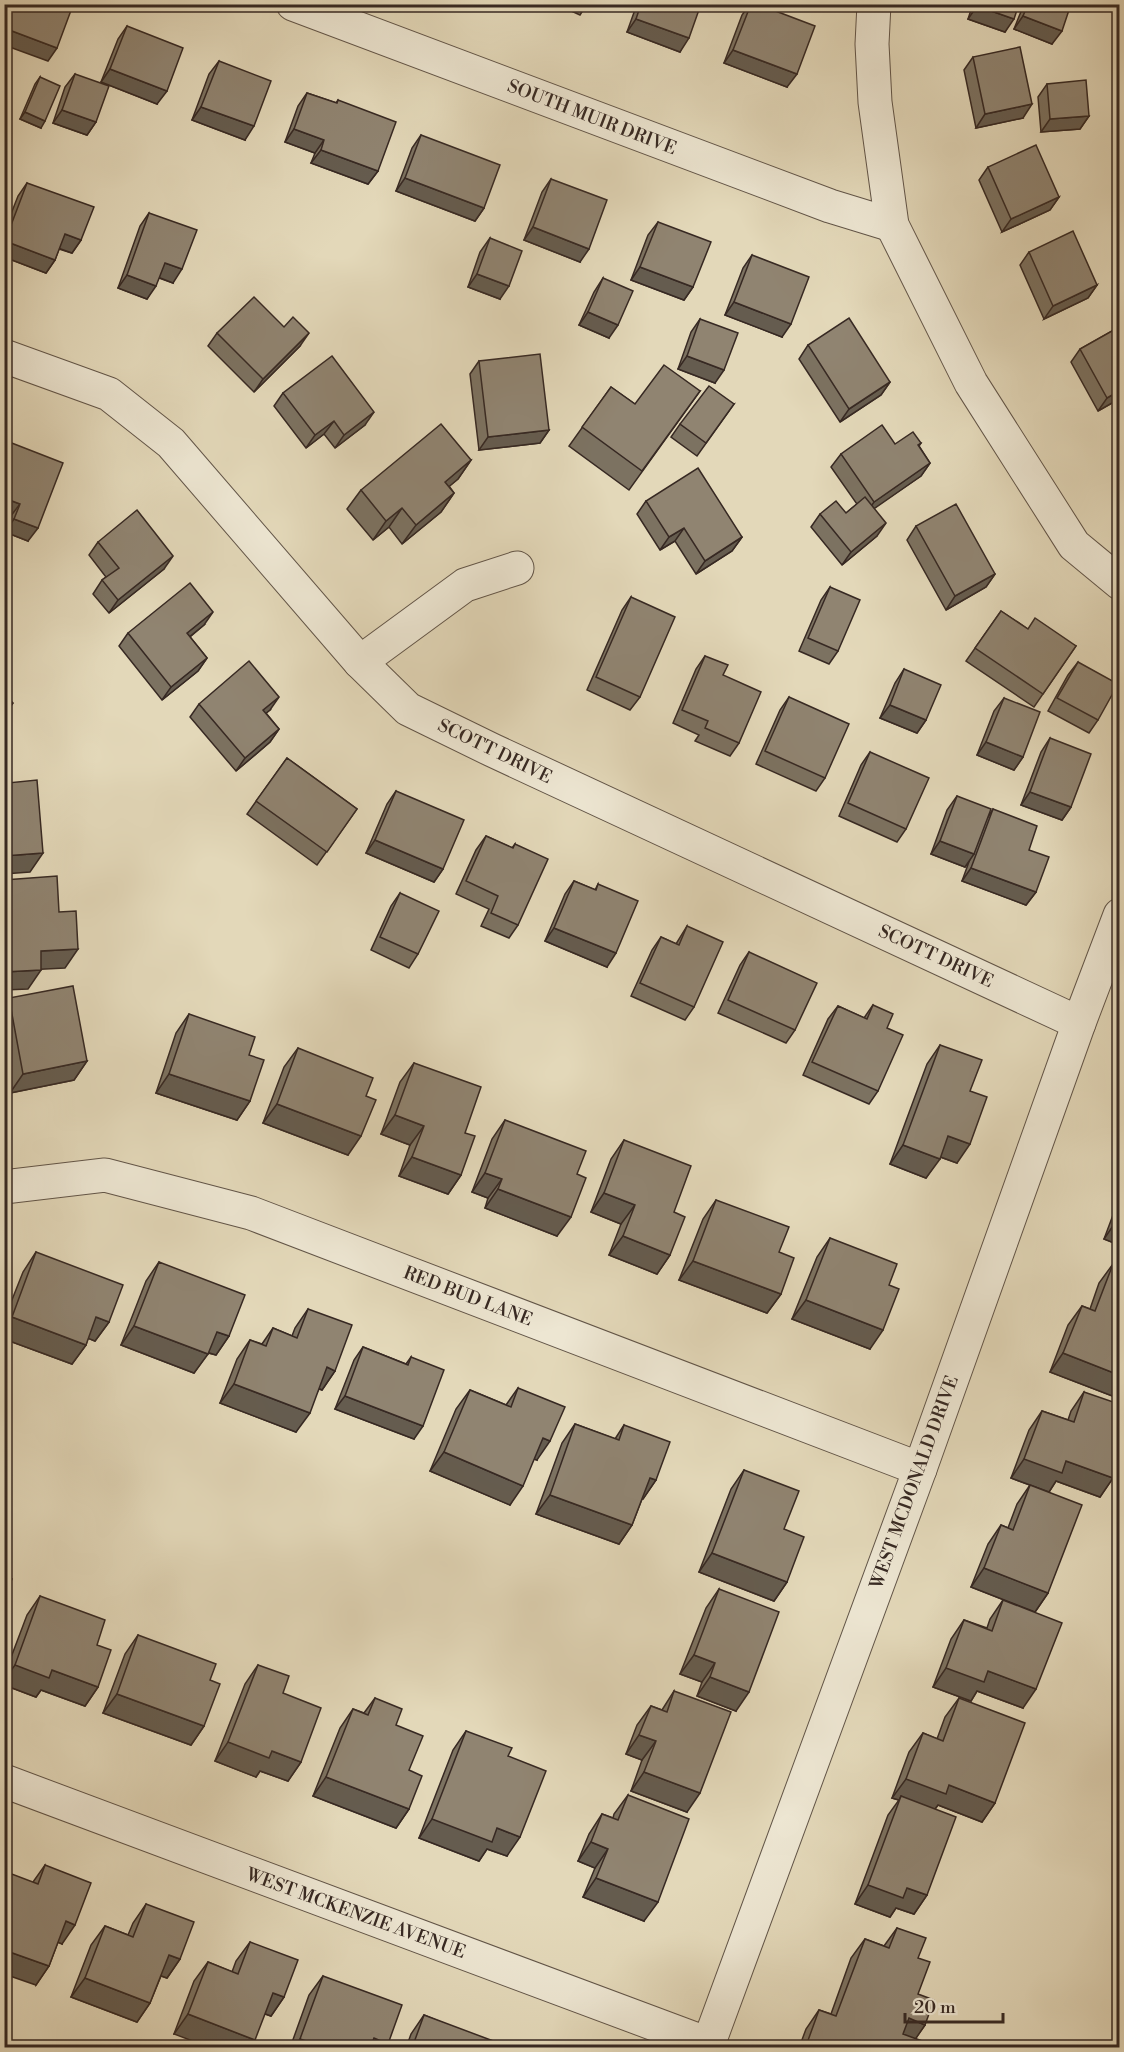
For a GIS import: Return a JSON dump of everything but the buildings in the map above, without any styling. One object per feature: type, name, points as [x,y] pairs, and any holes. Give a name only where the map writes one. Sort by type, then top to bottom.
[{"type":"street","name":"SOUTH MUIR DRIVE","points":[[292,4],[830,206],[892,225]]},
{"type":"street","points":[[874,4],[872,44],[875,102],[892,225],[971,383],[1074,545],[1119,584]]},
{"type":"street","name":"SCOTT DRIVE","points":[[4,356],[109,394],[171,443],[360,662],[408,709],[1079,1023]]},
{"type":"street","points":[[360,662],[465,585],[517,568]]},
{"type":"street","name":"WEST MCDONALD DRIVE","points":[[707,2046],[920,1469],[1119,915]]},
{"type":"street","name":"RED BUD LANE","points":[[4,1187],[105,1175],[251,1213],[920,1469]]},
{"type":"street","name":"WEST MCKENZIE AVENUE","points":[[4,1781],[707,2046]]}]
